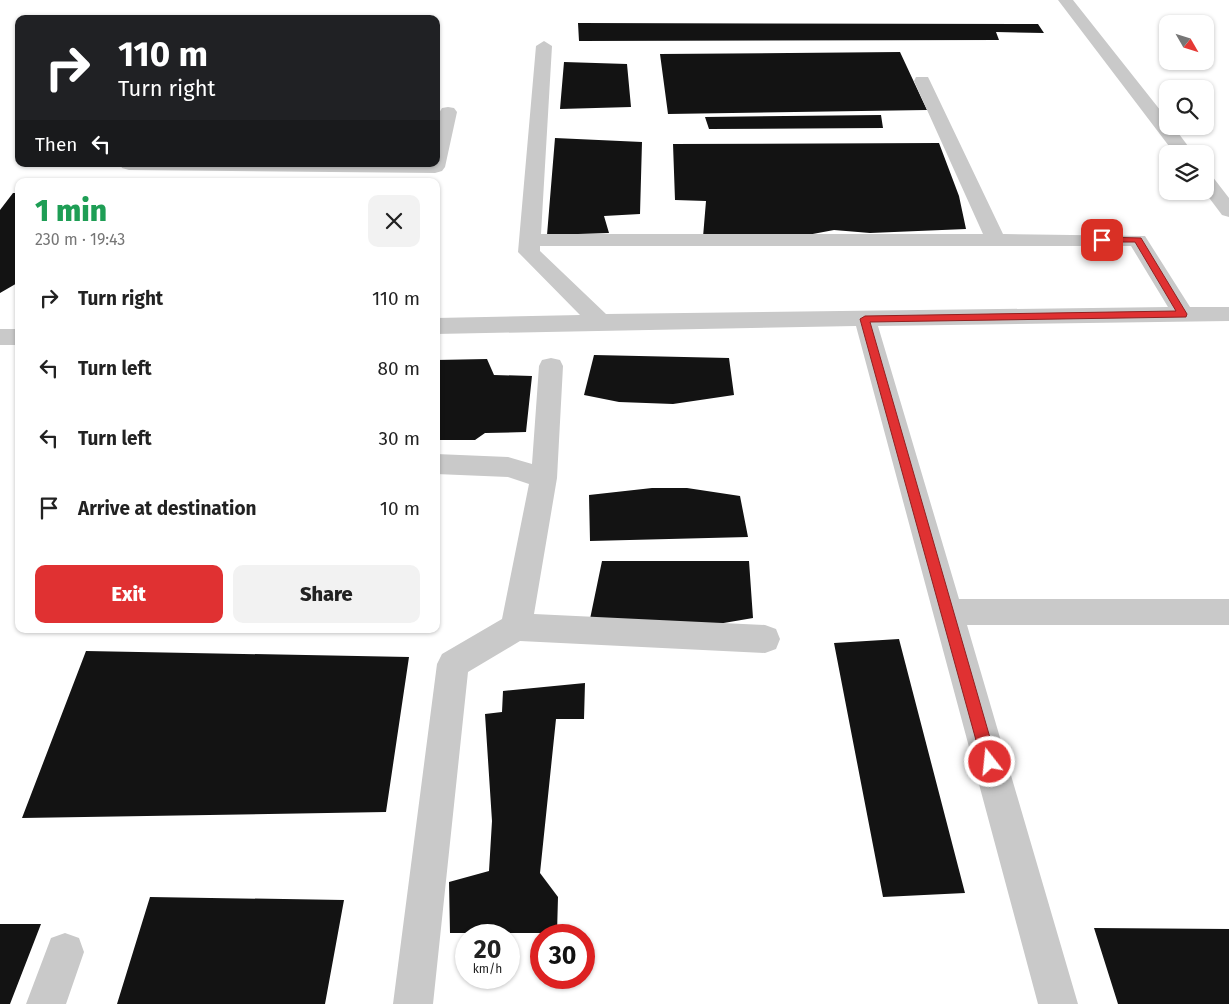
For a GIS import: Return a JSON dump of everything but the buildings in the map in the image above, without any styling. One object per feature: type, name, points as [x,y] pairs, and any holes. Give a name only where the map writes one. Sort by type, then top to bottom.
[{"type":"street","points":[[1065,0],[1178,145]]},
{"type":"street","points":[[544,46],[529,252],[600,322]]},
{"type":"street","points":[[922,81],[996,240]]},
{"type":"street","points":[[440,147],[448,112]]},
{"type":"street","points":[[121,178],[127,167]]},
{"type":"street","points":[[313,167],[435,169]]},
{"type":"street","points":[[1214,192],[1229,211]]},
{"type":"street","points":[[530,240],[1138,240],[1183,314]]},
{"type":"street","points":[[440,326],[1229,314]]},
{"type":"street","points":[[865,319],[1058,1004]]},
{"type":"street","points":[[0,337],[15,337]]},
{"type":"street","points":[[516,627],[544,478],[551,366]]},
{"type":"street","points":[[440,464],[508,467],[544,478]]},
{"type":"street","points":[[948,612],[1229,612]]},
{"type":"street","points":[[413,1004],[453,664],[516,627],[765,639]]},
{"type":"street","points":[[46,1004],[65,952]]},
{"type":"route","points":[[990,762],[865,319],[1183,314],[1138,240],[1102,240]]}]
